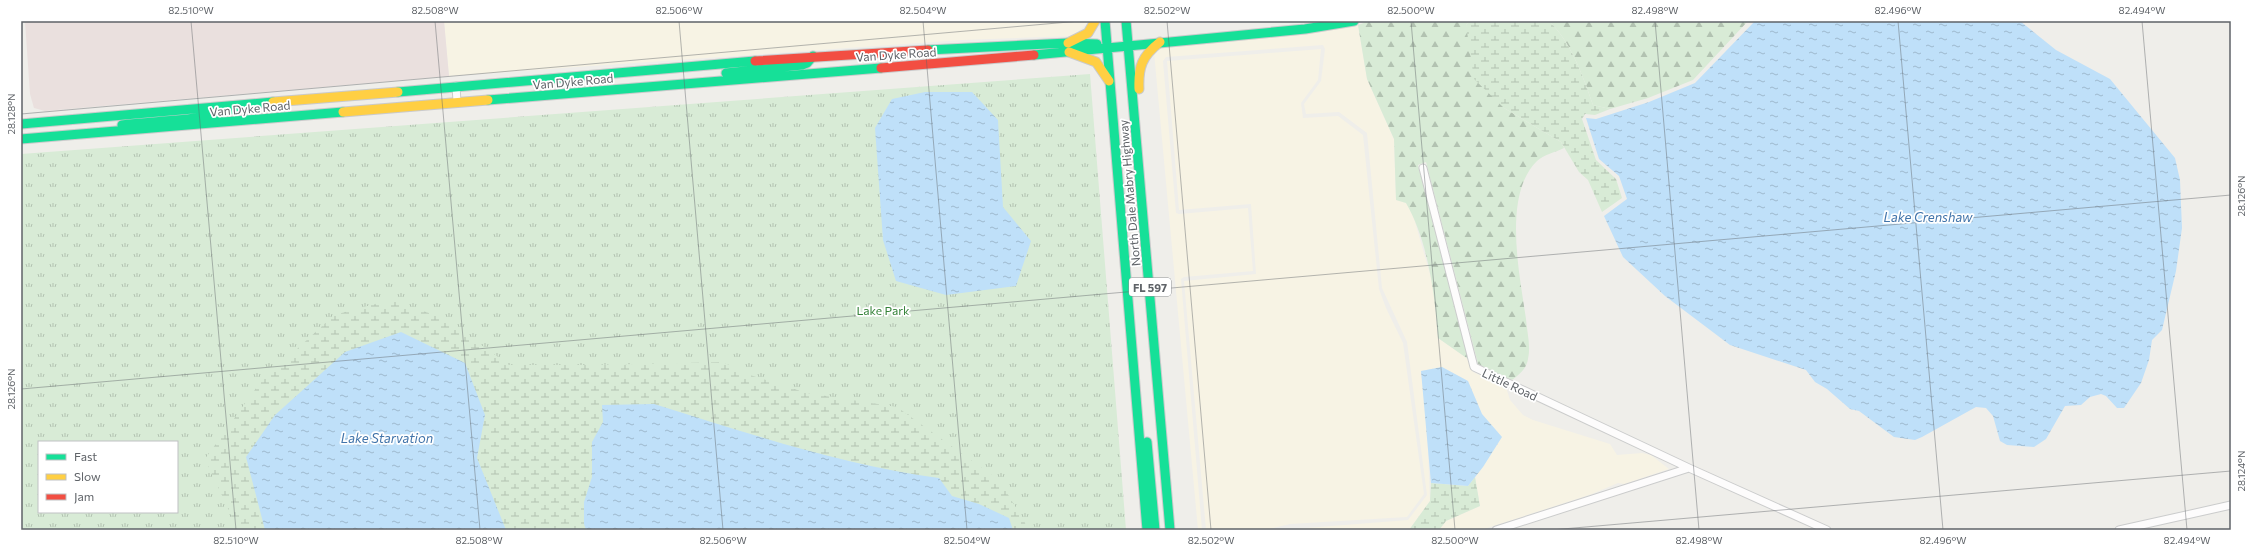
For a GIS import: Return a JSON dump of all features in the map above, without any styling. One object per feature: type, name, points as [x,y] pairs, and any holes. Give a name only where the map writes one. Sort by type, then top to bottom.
[{"type":"main road","points":[[1095,21],[1084,37],[1069,48],[1096,62],[1103,70],[1110,84]]},
{"type":"main road","name":"North Dale Mabry Highway","points":[[1105,21],[1147,530]]},
{"type":"main road","name":"North Dale Mabry Highway","points":[[1126,21],[1171,530]]},
{"type":"main road","name":"Van Dyke Road","points":[[21,124],[813,56],[1128,45],[1305,29],[1354,21]]},
{"type":"main road","points":[[1160,42],[1142,57],[1138,73],[1170,436],[1175,516],[1171,530]]},
{"type":"main road","name":"Van Dyke Road","points":[[22,139],[628,88],[1069,48]]},
{"type":"main road","points":[[628,88],[692,76],[802,65],[807,63],[813,56]]},
{"type":"main road","points":[[76,134],[143,121],[215,115],[235,110],[240,104]]},
{"type":"main road","points":[[21,128],[22,139]]},
{"type":"main road","points":[[1136,401],[1146,421],[1155,530]]},
{"type":"street","points":[[456,86],[457,102]]},
{"type":"street","name":"Little Road","points":[[1423,168],[1474,367],[1689,468],[1827,530]]},
{"type":"street","points":[[1496,530],[1689,468]]},
{"type":"street","points":[[2120,530],[2231,505]]},
{"type":"shaded area","points":[[25,21],[444,21],[449,76],[45,111],[34,108],[30,94]]},
{"type":"shaded area","points":[[444,21],[1090,21],[1073,36],[962,40],[449,76]]},
{"type":"shaded area","points":[[1358,25],[1367,79],[1394,139],[1396,200],[1406,203],[1413,215],[1434,288],[1438,338],[1468,359],[1473,372],[1506,387],[1510,400],[1523,415],[1533,420],[1610,444],[1617,455],[1642,453],[1651,455],[1669,469],[1624,484],[1618,483],[1592,494],[1481,530],[1439,530],[1446,521],[1480,506],[1475,477],[1501,437],[1482,414],[1468,381],[1442,367],[1421,371],[1427,425],[1430,501],[1409,530],[1281,530],[1408,520],[1427,495],[1407,342],[1382,288],[1367,133],[1339,112],[1306,114],[1304,104],[1321,81],[1325,49],[1323,45],[1166,57],[1163,61],[1176,213],[1179,214],[1248,208],[1253,271],[1184,277],[1181,279],[1202,530],[1198,530],[1154,52],[1162,47],[1302,34]]},
{"type":"shaded area","points":[[1321,49],[1318,80],[1301,103],[1303,118],[1338,116],[1363,135],[1379,289],[1386,308],[1403,343],[1424,494],[1407,517],[1290,524],[1265,530],[1206,530],[1184,281],[1256,274],[1251,204],[1179,210],[1167,61]]},
{"type":"green space","points":[[1369,21],[1470,21],[1466,25],[1504,108],[1561,142],[1564,148],[1546,155],[1537,161],[1526,176],[1520,194],[1516,237],[1529,349],[1526,365],[1520,374],[1512,380],[1478,364],[1426,162],[1418,165],[1468,359],[1438,338],[1435,304],[1425,251],[1414,218],[1406,203],[1396,200],[1394,139],[1367,79],[1358,25]]},
{"type":"green space","points":[[1470,21],[1549,21],[1557,29],[1576,60],[1593,105],[1610,109],[1595,115],[1585,114],[1582,119],[1596,160],[1616,179],[1622,198],[1602,212],[1588,180],[1579,172],[1561,142],[1504,108],[1474,79],[1466,25]]},
{"type":"green space","points":[[1549,21],[1748,21],[1693,80],[1648,98],[1610,109],[1593,105],[1576,60],[1564,39]]},
{"type":"green space","name":"Lake Park","points":[[1090,74],[1126,530],[21,530],[21,154]]},
{"type":"green space","points":[[390,300],[444,318],[509,365],[723,362],[750,375],[807,393],[897,407],[1000,481],[1029,530],[238,530],[205,459],[259,384],[334,315]]},
{"type":"green space","points":[[1475,477],[1480,506],[1446,521],[1439,530],[1409,530],[1430,501],[1431,483],[1468,486]]},
{"type":"water","name":"Lake Crenshaw","points":[[1755,21],[2020,21],[2056,50],[2110,79],[2175,158],[2180,180],[2182,228],[2176,271],[2162,330],[2152,340],[2149,360],[2141,383],[2124,408],[2117,408],[2106,396],[2101,394],[2090,397],[2081,405],[2065,406],[2046,439],[2034,447],[2007,445],[2000,441],[1993,416],[1986,408],[1976,407],[1915,440],[1894,437],[1859,411],[1850,409],[1827,389],[1815,382],[1806,370],[1730,345],[1665,296],[1623,257],[1604,216],[1627,199],[1619,176],[1599,159],[1586,118],[1596,119],[1649,102],[1695,83]]},
{"type":"water","points":[[925,92],[972,92],[998,120],[1003,207],[1031,241],[1016,286],[946,295],[896,281],[883,240],[875,128],[892,99]]},
{"type":"water","name":"Lake Starvation","points":[[401,332],[465,363],[485,415],[477,458],[506,530],[265,530],[246,457],[275,415],[345,352]]},
{"type":"water","points":[[1442,367],[1468,381],[1482,414],[1502,437],[1483,467],[1468,486],[1431,483],[1421,371]]},
{"type":"water","points":[[654,404],[759,437],[831,457],[939,478],[952,496],[979,504],[1009,518],[1013,530],[586,530],[584,524],[584,502],[592,477],[592,442],[603,422],[602,405]]},
{"type":"traffic: fast","points":[[1105,21],[1147,530]]},
{"type":"traffic: fast","points":[[1126,21],[1170,530]]},
{"type":"traffic: fast","points":[[1034,55],[1305,29],[1354,21]]},
{"type":"traffic: fast","points":[[928,50],[1068,43],[1097,44]]},
{"type":"traffic: fast","points":[[726,73],[802,65],[807,63],[813,56]]},
{"type":"traffic: fast","points":[[398,92],[755,61]]},
{"type":"traffic: fast","points":[[488,100],[881,68]]},
{"type":"traffic: fast","points":[[21,124],[273,102]]},
{"type":"traffic: fast","points":[[122,125],[198,118],[213,115],[238,106]]},
{"type":"traffic: fast","points":[[21,139],[343,112]]},
{"type":"traffic: fast","points":[[1147,442],[1155,530]]},
{"type":"traffic: slow","points":[[1068,43],[1088,33],[1095,21]]},
{"type":"traffic: slow","points":[[1139,89],[1139,74],[1142,62],[1149,52],[1160,42]]},
{"type":"traffic: slow","points":[[1069,52],[1096,62],[1109,81]]},
{"type":"traffic: slow","points":[[273,102],[398,92]]},
{"type":"traffic: slow","points":[[343,112],[488,100]]},
{"type":"traffic: jam","points":[[755,61],[928,50]]},
{"type":"traffic: jam","points":[[881,68],[1034,55]]}]
